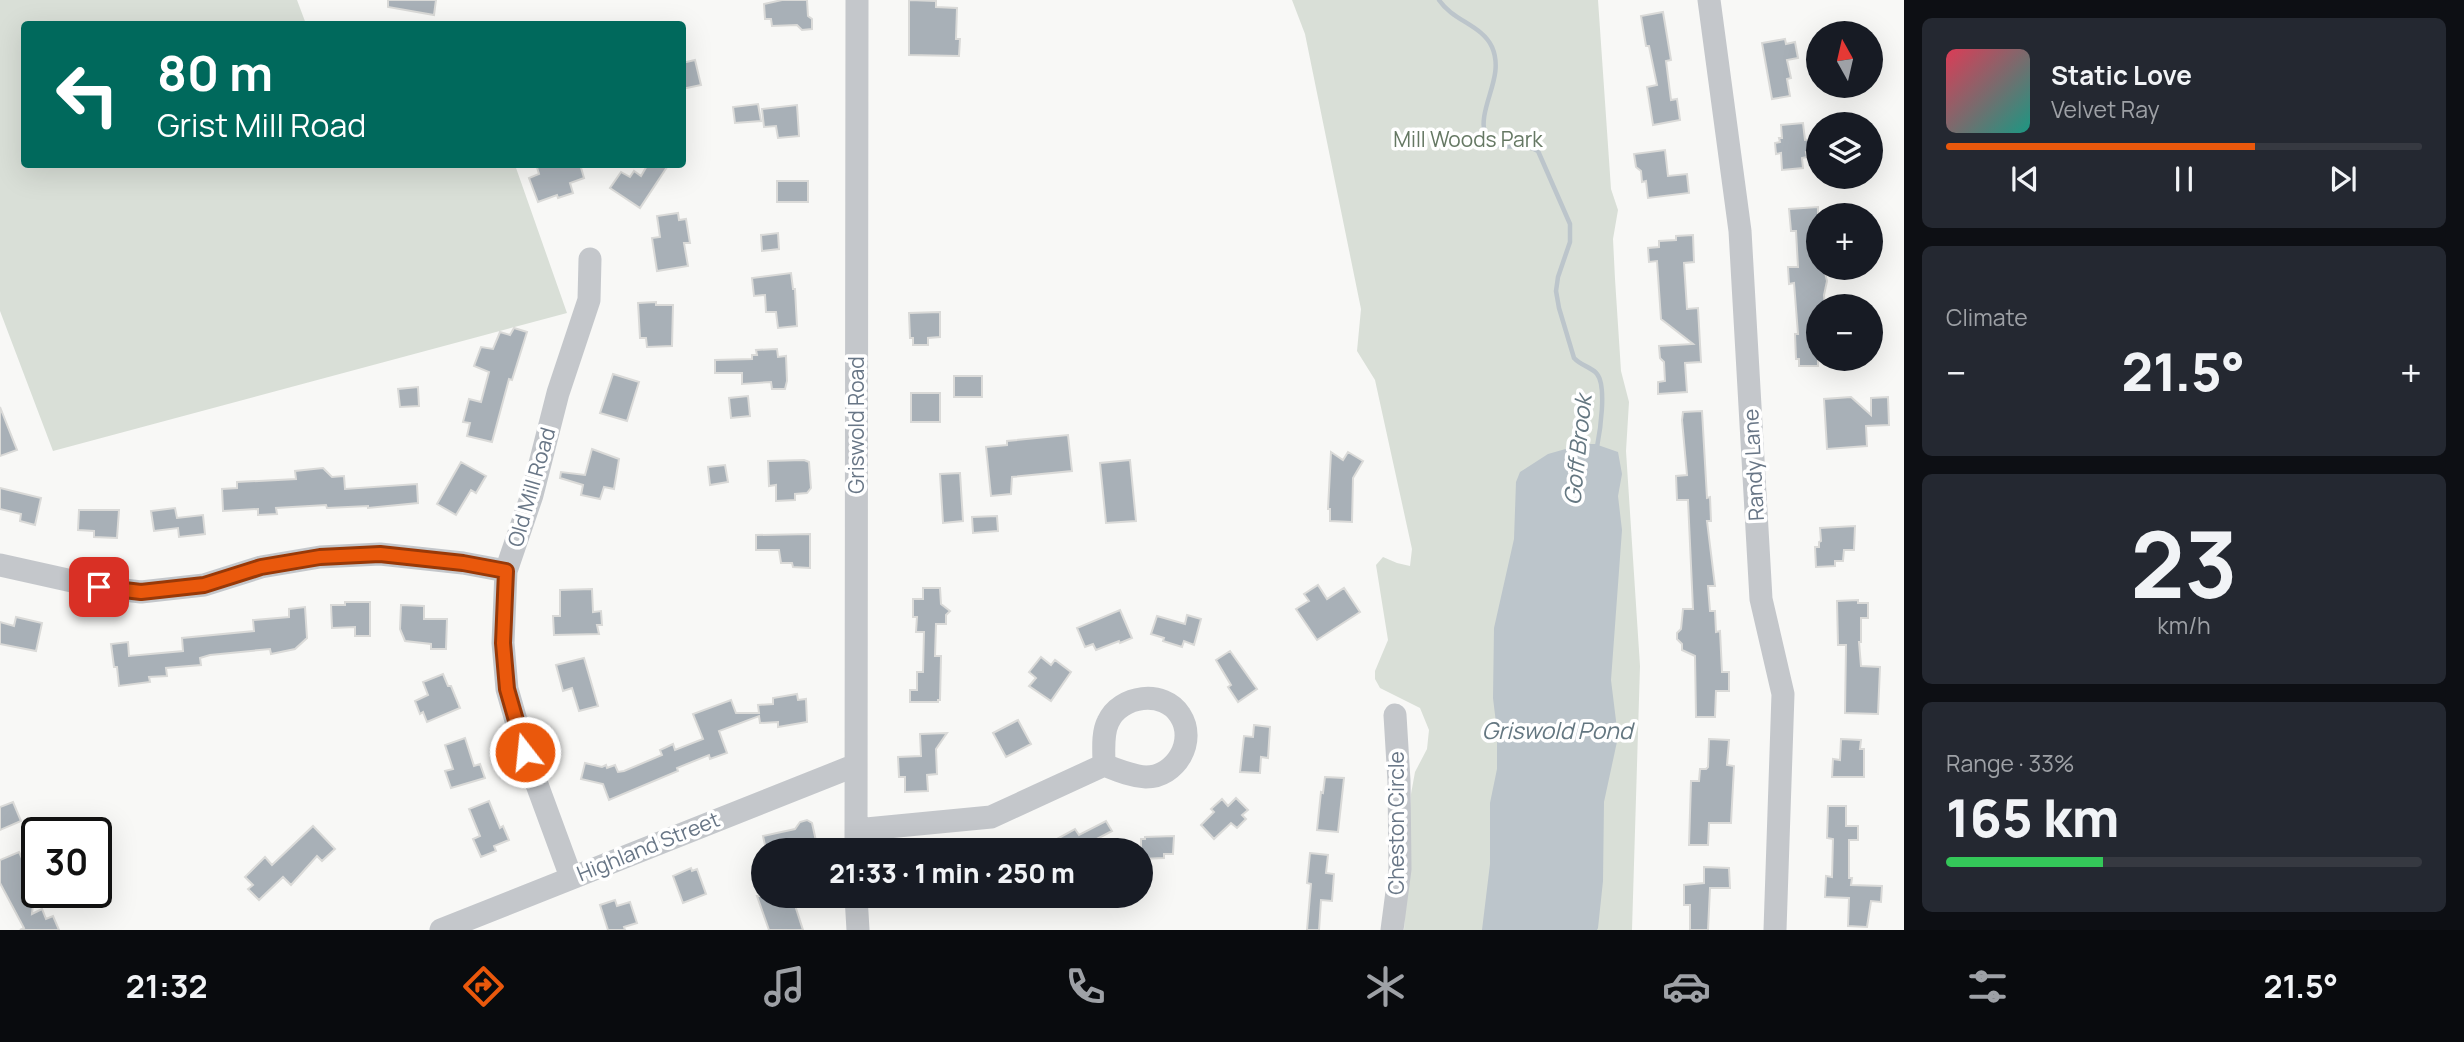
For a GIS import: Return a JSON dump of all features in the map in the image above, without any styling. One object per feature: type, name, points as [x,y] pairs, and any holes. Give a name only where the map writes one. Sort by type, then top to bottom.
[{"type":"street","name":"Griswold Road","points":[[856,838],[857,0]]},
{"type":"street","name":"Randy Lane","points":[[1709,0],[1740,231],[1761,599],[1783,694],[1775,930]]},
{"type":"street","name":"Old Mill Road","points":[[571,877],[525,752],[507,689],[503,643],[506,571],[532,495],[558,393],[589,300],[590,259]]},
{"type":"street","points":[[0,565],[99,587],[141,592],[204,585],[261,567],[320,557],[380,554],[463,563],[506,571]]},
{"type":"street","name":"Cheston Circle","points":[[1392,930],[1400,869],[1395,715]]},
{"type":"street","name":"Highland Street","points":[[441,930],[856,765]]},
{"type":"street","points":[[868,838],[990,817],[1104,765]]},
{"type":"street","points":[[857,908],[858,930]]},
{"type":"green space","points":[[0,0],[297,0],[305,21],[21,21],[21,168],[516,168],[567,313],[53,451],[0,311]]},
{"type":"green space","name":"Mill Woods Park","points":[[1292,0],[1598,0],[1611,189],[1618,210],[1613,239],[1621,371],[1629,402],[1626,451],[1640,666],[1632,930],[1404,930],[1411,794],[1415,772],[1427,749],[1429,730],[1420,708],[1380,688],[1375,679],[1375,671],[1388,640],[1376,565],[1383,557],[1410,566],[1412,549],[1375,380],[1357,351],[1361,309],[1305,34]]},
{"type":"water","name":"Griswold Pond","points":[[1583,444],[1595,444],[1618,452],[1622,474],[1618,496],[1622,530],[1611,680],[1618,737],[1604,802],[1603,881],[1598,928],[1482,930],[1490,864],[1490,803],[1497,769],[1497,731],[1493,698],[1494,628],[1514,539],[1516,482],[1520,472],[1548,454]]},
{"type":"building","points":[[388,0],[436,0],[434,15],[388,7]]},
{"type":"building","points":[[782,0],[807,0],[812,29],[802,30],[797,25],[772,26],[771,19],[765,19],[764,4]]},
{"type":"building","points":[[909,0],[936,1],[936,7],[957,8],[956,39],[960,39],[959,56],[909,55]]},
{"type":"building","points":[[1663,12],[1671,60],[1666,61],[1671,100],[1677,99],[1680,120],[1653,125],[1647,87],[1657,85],[1641,16]]},
{"type":"building","points":[[1785,39],[1786,44],[1795,42],[1798,58],[1787,60],[1791,78],[1787,79],[1790,96],[1772,99],[1762,43]]},
{"type":"building","points":[[695,60],[701,85],[686,88],[686,62]]},
{"type":"building","points":[[758,104],[761,121],[735,123],[733,107]]},
{"type":"building","points":[[797,105],[799,136],[778,138],[776,126],[764,127],[762,109]]},
{"type":"building","points":[[1803,123],[1806,157],[1802,158],[1803,168],[1782,170],[1781,153],[1776,154],[1775,143],[1782,138],[1781,125]]},
{"type":"building","points":[[1665,150],[1668,176],[1687,174],[1689,193],[1648,198],[1646,181],[1642,182],[1634,154]]},
{"type":"building","points":[[537,168],[581,168],[584,178],[570,183],[573,193],[538,202],[529,178],[539,174]]},
{"type":"building","points":[[646,168],[666,168],[640,208],[610,188],[621,172],[630,177],[634,171],[641,176]]},
{"type":"building","points":[[777,181],[808,181],[808,202],[777,202]]},
{"type":"building","points":[[1806,208],[1806,280],[1827,281],[1824,294],[1806,294],[1806,366],[1799,366],[1799,359],[1796,359],[1795,334],[1798,334],[1794,283],[1789,284],[1788,267],[1798,267],[1796,231],[1791,231],[1789,209]]},
{"type":"building","points":[[678,213],[679,220],[686,219],[690,243],[684,243],[688,266],[657,271],[652,238],[660,237],[657,216]]},
{"type":"building","points":[[778,233],[779,249],[762,251],[761,235]]},
{"type":"building","points":[[1693,235],[1694,262],[1684,263],[1687,309],[1698,308],[1701,362],[1685,363],[1687,392],[1658,394],[1658,382],[1665,381],[1664,362],[1660,358],[1659,346],[1693,344],[1661,319],[1657,261],[1649,262],[1648,248],[1659,247],[1659,241],[1676,240],[1676,236]]},
{"type":"building","points":[[791,273],[795,289],[797,326],[778,328],[776,312],[766,312],[765,295],[754,296],[752,278]]},
{"type":"building","points":[[656,302],[656,305],[673,305],[672,346],[647,347],[646,338],[640,338],[638,303]]},
{"type":"building","points":[[940,312],[940,337],[928,338],[928,345],[913,345],[913,338],[910,338],[909,313]]},
{"type":"building","points":[[514,328],[527,332],[512,380],[509,379],[492,442],[467,436],[470,423],[463,422],[469,399],[481,402],[489,372],[474,366],[481,347],[493,349],[500,332],[510,335]]},
{"type":"building","points":[[777,349],[778,357],[786,356],[785,389],[772,389],[771,382],[742,384],[742,373],[715,373],[715,360],[752,359],[752,355],[757,355],[756,350]]},
{"type":"building","points":[[613,374],[639,382],[627,421],[600,413]]},
{"type":"building","points":[[954,376],[982,376],[982,397],[954,397]]},
{"type":"building","points":[[418,387],[419,406],[400,407],[398,389]]},
{"type":"building","points":[[911,393],[940,393],[940,422],[911,422]]},
{"type":"building","points":[[748,396],[750,416],[731,418],[729,398]]},
{"type":"building","points":[[1851,397],[1871,415],[1871,398],[1888,397],[1889,425],[1866,426],[1867,446],[1827,449],[1824,399]]},
{"type":"building","points":[[0,407],[17,450],[0,456]]},
{"type":"building","points":[[1702,411],[1707,498],[1710,497],[1711,521],[1707,521],[1715,586],[1708,586],[1710,611],[1715,611],[1716,632],[1720,631],[1722,672],[1729,672],[1729,691],[1716,691],[1715,717],[1696,717],[1695,656],[1682,650],[1682,644],[1677,639],[1683,609],[1693,609],[1688,500],[1677,500],[1676,476],[1687,475],[1682,420],[1683,412]]},
{"type":"building","points":[[1068,435],[1072,471],[1012,477],[1011,494],[991,496],[986,447],[1007,445],[1007,441]]},
{"type":"building","points":[[592,449],[619,459],[614,489],[604,487],[600,499],[581,495],[583,485],[560,478],[561,472],[585,475]]},
{"type":"building","points":[[1331,452],[1343,460],[1348,452],[1363,461],[1353,478],[1352,522],[1330,521],[1328,509]]},
{"type":"building","points":[[1130,460],[1136,521],[1106,523],[1100,463]]},
{"type":"building","points":[[768,461],[809,462],[811,488],[807,493],[795,494],[795,500],[776,501],[776,485],[769,486]]},
{"type":"building","points":[[461,462],[486,476],[476,493],[471,490],[456,515],[437,504]]},
{"type":"building","points":[[725,465],[728,482],[710,485],[708,467]]},
{"type":"building","points":[[323,468],[332,477],[344,476],[345,489],[417,484],[418,503],[368,508],[327,508],[326,505],[276,508],[277,514],[258,515],[258,509],[223,511],[222,489],[237,488],[237,482],[296,479],[295,471]]},
{"type":"building","points":[[960,473],[963,521],[943,523],[940,474]]},
{"type":"building","points":[[0,488],[41,498],[35,525],[20,521],[21,514],[0,509]]},
{"type":"building","points":[[175,508],[177,518],[203,515],[205,534],[179,537],[178,528],[154,531],[151,511]]},
{"type":"building","points":[[79,510],[119,510],[117,538],[94,537],[94,531],[78,530]]},
{"type":"building","points":[[997,516],[998,531],[973,533],[972,517]]},
{"type":"building","points":[[1855,526],[1854,550],[1844,550],[1843,561],[1835,561],[1835,566],[1816,567],[1815,547],[1819,547],[1821,541],[1820,528]]},
{"type":"building","points":[[810,534],[810,568],[781,563],[779,550],[756,550],[756,535]]},
{"type":"building","points":[[1318,585],[1327,599],[1344,588],[1360,612],[1317,640],[1296,609],[1309,601],[1304,594]]},
{"type":"building","points":[[923,588],[940,588],[941,604],[950,611],[946,615],[946,624],[936,624],[935,656],[941,656],[938,702],[910,702],[910,690],[917,690],[917,672],[923,672],[924,632],[916,632],[917,617],[913,617],[913,599],[923,599]]},
{"type":"building","points":[[592,589],[593,612],[601,611],[602,625],[597,625],[599,634],[554,635],[553,616],[560,616],[560,590]]},
{"type":"building","points":[[1858,600],[1858,603],[1868,603],[1868,618],[1861,618],[1861,666],[1880,667],[1878,714],[1845,713],[1846,645],[1838,645],[1837,601]]},
{"type":"building","points":[[345,602],[370,602],[370,636],[355,636],[355,627],[332,628],[331,605],[345,605]]},
{"type":"building","points":[[401,605],[424,606],[424,619],[447,619],[446,649],[431,649],[431,644],[405,641],[400,629]]},
{"type":"building","points":[[305,607],[307,638],[295,649],[271,654],[270,649],[210,655],[200,658],[201,665],[166,668],[167,676],[149,677],[150,682],[119,686],[111,644],[128,642],[129,656],[183,651],[182,638],[254,631],[253,620],[289,617],[289,609]]},
{"type":"building","points":[[1120,610],[1132,638],[1096,650],[1093,644],[1085,647],[1077,628]]},
{"type":"building","points":[[1187,615],[1201,619],[1194,645],[1184,641],[1182,647],[1151,634],[1157,616],[1185,624]]},
{"type":"building","points":[[16,617],[42,623],[36,651],[0,644],[0,622],[14,626]]},
{"type":"building","points":[[1230,651],[1257,689],[1238,702],[1216,660]]},
{"type":"building","points":[[1041,657],[1051,665],[1055,660],[1071,672],[1051,701],[1029,686],[1036,678],[1029,672]]},
{"type":"building","points":[[584,658],[598,706],[579,711],[572,688],[563,691],[556,665]]},
{"type":"building","points":[[443,674],[460,708],[427,722],[423,712],[420,714],[415,701],[428,695],[423,682]]},
{"type":"building","points":[[797,694],[798,700],[806,699],[807,722],[778,727],[778,722],[760,723],[759,716],[719,731],[727,753],[710,759],[709,755],[609,800],[603,784],[581,779],[585,763],[602,767],[606,765],[607,768],[615,765],[618,772],[624,771],[662,755],[660,750],[673,744],[675,750],[703,739],[693,714],[731,700],[736,713],[759,713],[758,705],[773,704],[773,698]]},
{"type":"building","points":[[1018,720],[1031,744],[1006,757],[993,733]]},
{"type":"building","points":[[1254,725],[1270,727],[1268,758],[1261,757],[1260,773],[1240,772],[1244,736],[1253,737]]},
{"type":"building","points":[[947,733],[936,749],[937,774],[927,775],[928,791],[905,792],[905,777],[899,777],[898,757],[921,756],[920,734]]},
{"type":"building","points":[[465,738],[474,766],[480,764],[485,778],[451,788],[445,771],[453,769],[445,745]]},
{"type":"building","points":[[1709,739],[1729,740],[1727,765],[1734,766],[1731,823],[1709,823],[1708,845],[1689,845],[1691,781],[1699,781],[1700,769],[1708,767]]},
{"type":"building","points":[[1841,739],[1861,740],[1860,749],[1864,749],[1864,777],[1832,777],[1833,759],[1840,760]]},
{"type":"building","points":[[1325,777],[1344,778],[1338,832],[1317,830]]},
{"type":"building","points":[[1236,798],[1248,810],[1242,815],[1246,819],[1237,828],[1231,823],[1214,839],[1201,825],[1214,812],[1211,809],[1222,799],[1228,806]]},
{"type":"building","points":[[489,801],[500,828],[503,826],[509,840],[494,846],[496,851],[481,857],[473,839],[480,836],[469,809]]},
{"type":"building","points":[[13,802],[21,821],[0,830],[0,807]]},
{"type":"building","points":[[1828,806],[1846,806],[1846,826],[1858,826],[1858,840],[1849,840],[1851,885],[1882,886],[1881,902],[1871,901],[1867,927],[1848,926],[1849,898],[1825,897],[1826,876],[1832,877],[1833,839],[1827,838]]},
{"type":"building","points":[[807,820],[812,823],[815,838],[763,838],[795,829],[800,822]]},
{"type":"building","points":[[1106,821],[1112,831],[1099,838],[1059,838],[1075,829],[1079,835]]},
{"type":"building","points":[[313,826],[335,849],[322,861],[317,856],[291,885],[283,877],[259,900],[248,889],[253,885],[245,877],[265,857],[272,865]]},
{"type":"building","points":[[1174,836],[1173,854],[1153,858],[1153,838],[1145,837]]},
{"type":"building","points":[[19,852],[21,908],[33,908],[32,914],[42,909],[46,919],[53,916],[59,930],[20,930],[24,928],[0,883],[0,860]]},
{"type":"building","points":[[1310,853],[1328,855],[1326,873],[1334,874],[1332,901],[1321,900],[1319,930],[1307,930],[1311,884],[1307,883]]},
{"type":"building","points":[[1704,867],[1729,868],[1730,888],[1710,888],[1708,930],[1690,930],[1690,905],[1684,905],[1684,885],[1704,883]]},
{"type":"building","points":[[691,868],[692,871],[697,869],[706,894],[683,903],[673,876]]},
{"type":"building","points":[[615,900],[617,906],[630,902],[637,923],[624,927],[625,930],[608,930],[600,905]]},
{"type":"building","points":[[761,908],[796,908],[803,930],[769,930]]},
{"type":"waterway","name":"Goff Brook","points":[[1439,0],[1452,13],[1481,33],[1492,47],[1495,71],[1484,116],[1486,139],[1497,145],[1538,151],[1570,224],[1570,242],[1556,291],[1574,358],[1595,372],[1600,380],[1602,409],[1597,447]]},
{"type":"route","points":[[99,587],[141,592],[204,585],[261,567],[320,557],[380,554],[463,563],[506,571],[503,643],[507,689],[525,752]]}]
